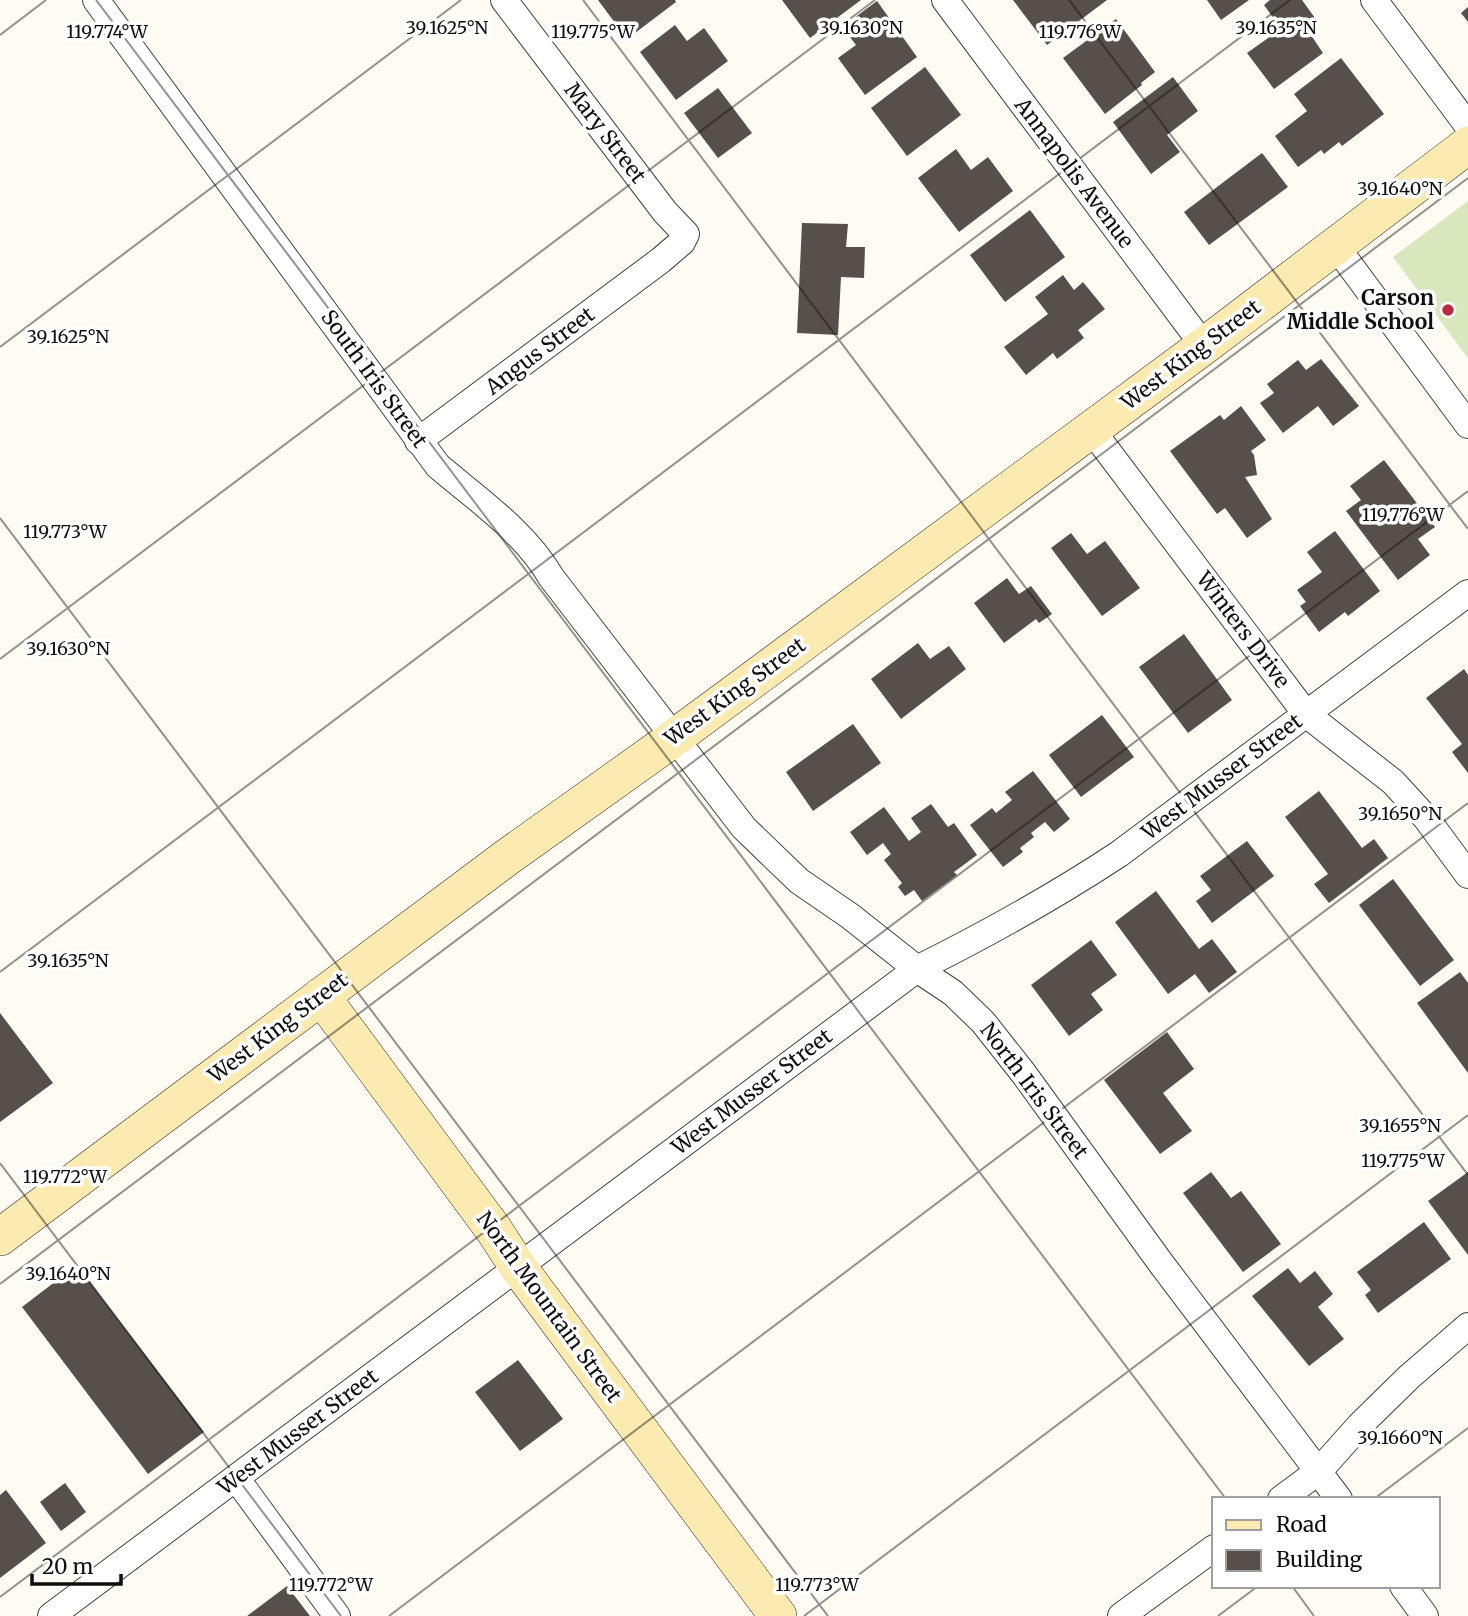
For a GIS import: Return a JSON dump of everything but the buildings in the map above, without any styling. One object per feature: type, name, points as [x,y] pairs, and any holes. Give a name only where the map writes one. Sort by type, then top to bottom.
[{"type":"street","name":"South Iris Street","points":[[96,0],[438,467],[498,517],[539,557],[551,577],[674,738]]},
{"type":"street","name":"Mary Street","points":[[504,0],[665,212],[686,234],[682,243],[661,260]]},
{"type":"street","name":"Annapolis Avenue","points":[[945,0],[1204,346]]},
{"type":"street","points":[[1374,0],[1468,126]]},
{"type":"street","name":"West King Street","points":[[0,1237],[506,858],[674,738],[1204,346],[1468,145]]},
{"type":"street","points":[[1335,245],[1468,425]]},
{"type":"street","name":"Angus Street","points":[[418,441],[661,260]]},
{"type":"street","name":"Winters Drive","points":[[1091,429],[1306,713],[1393,782],[1426,818],[1468,875]]},
{"type":"street","name":"West Musser Street","points":[[51,1616],[917,969],[992,932],[1119,854],[1468,593]]},
{"type":"street","name":"North Iris Street","points":[[674,738],[744,828],[799,881],[953,993],[983,1022],[1338,1497]]},
{"type":"street","name":"North Mountain Street","points":[[321,996],[494,1230],[518,1267],[778,1616]]},
{"type":"street","points":[[1284,1497],[1319,1471],[1369,1415],[1468,1326]]},
{"type":"street","points":[[236,1478],[337,1616]]},
{"type":"street","points":[[1121,1616],[1212,1549]]},
{"type":"street","points":[[1404,1588],[1425,1616]]},
{"type":"green space","name":"Carson Middle School","points":[[1468,201],[1468,358],[1393,257]]},
{"type":"place","name":"Carson Middle School","points":[[1448,310]]}]
